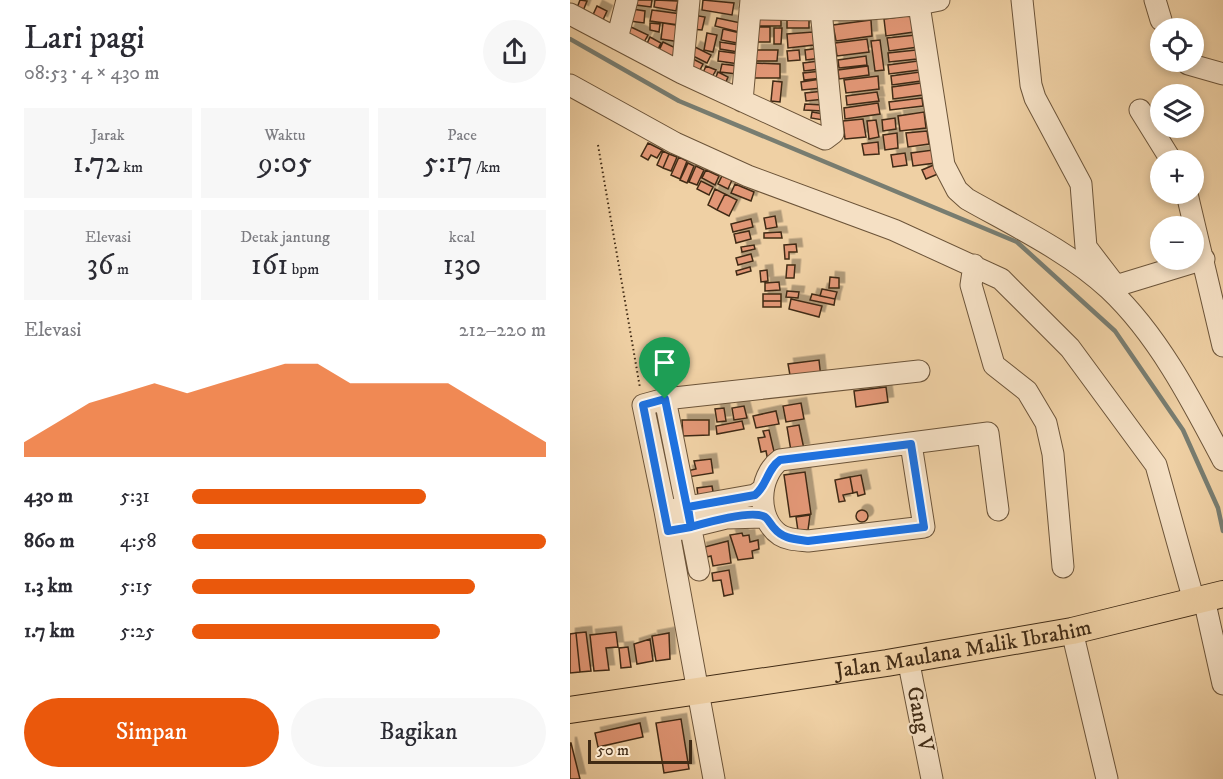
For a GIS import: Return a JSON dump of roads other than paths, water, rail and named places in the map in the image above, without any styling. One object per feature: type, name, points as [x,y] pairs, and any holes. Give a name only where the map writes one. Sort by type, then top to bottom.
[{"type":"main road","name":"Jalan Maulana Malik Ibrahim","points":[[570,711],[699,689],[908,659],[1072,631],[1207,598]]},
{"type":"street","points":[[617,39],[627,0]]},
{"type":"street","points":[[682,73],[689,0]]},
{"type":"street","points":[[1022,0],[1031,84],[1035,98],[1081,184],[1086,247],[1216,431],[1223,460]]},
{"type":"street","points":[[742,101],[750,4],[929,2],[944,165],[957,190],[967,199],[1113,287]]},
{"type":"street","points":[[570,14],[682,73],[825,139],[833,133],[821,5]]},
{"type":"street","points":[[1204,69],[1223,74]]},
{"type":"street","points":[[570,85],[675,143],[748,176],[894,230],[1001,279],[1070,348],[1156,465],[1207,598],[1223,684]]},
{"type":"street","points":[[1140,110],[1165,150]]},
{"type":"street","points":[[1204,259],[1223,346]]},
{"type":"street","points":[[974,265],[970,285],[994,365],[1027,391],[1046,423],[1053,454],[1063,567]]},
{"type":"street","points":[[1113,287],[1168,270]]},
{"type":"street","points":[[714,779],[699,689],[643,405],[665,399],[919,371]]},
{"type":"street","points":[[665,399],[699,570]]},
{"type":"street","points":[[911,444],[924,527],[808,541],[789,539],[778,534],[765,517],[762,490],[769,471],[780,460],[988,433],[998,510]]},
{"type":"street","points":[[666,521],[689,517],[755,495],[762,490]]},
{"type":"street","points":[[689,517],[765,517]]},
{"type":"street","points":[[1072,631],[1107,779]]},
{"type":"street","name":"Gang V","points":[[908,659],[932,779]]},
{"type":"waterway","points":[[570,39],[679,101],[1017,242],[1115,331],[1183,430],[1218,508],[1223,531]]}]
